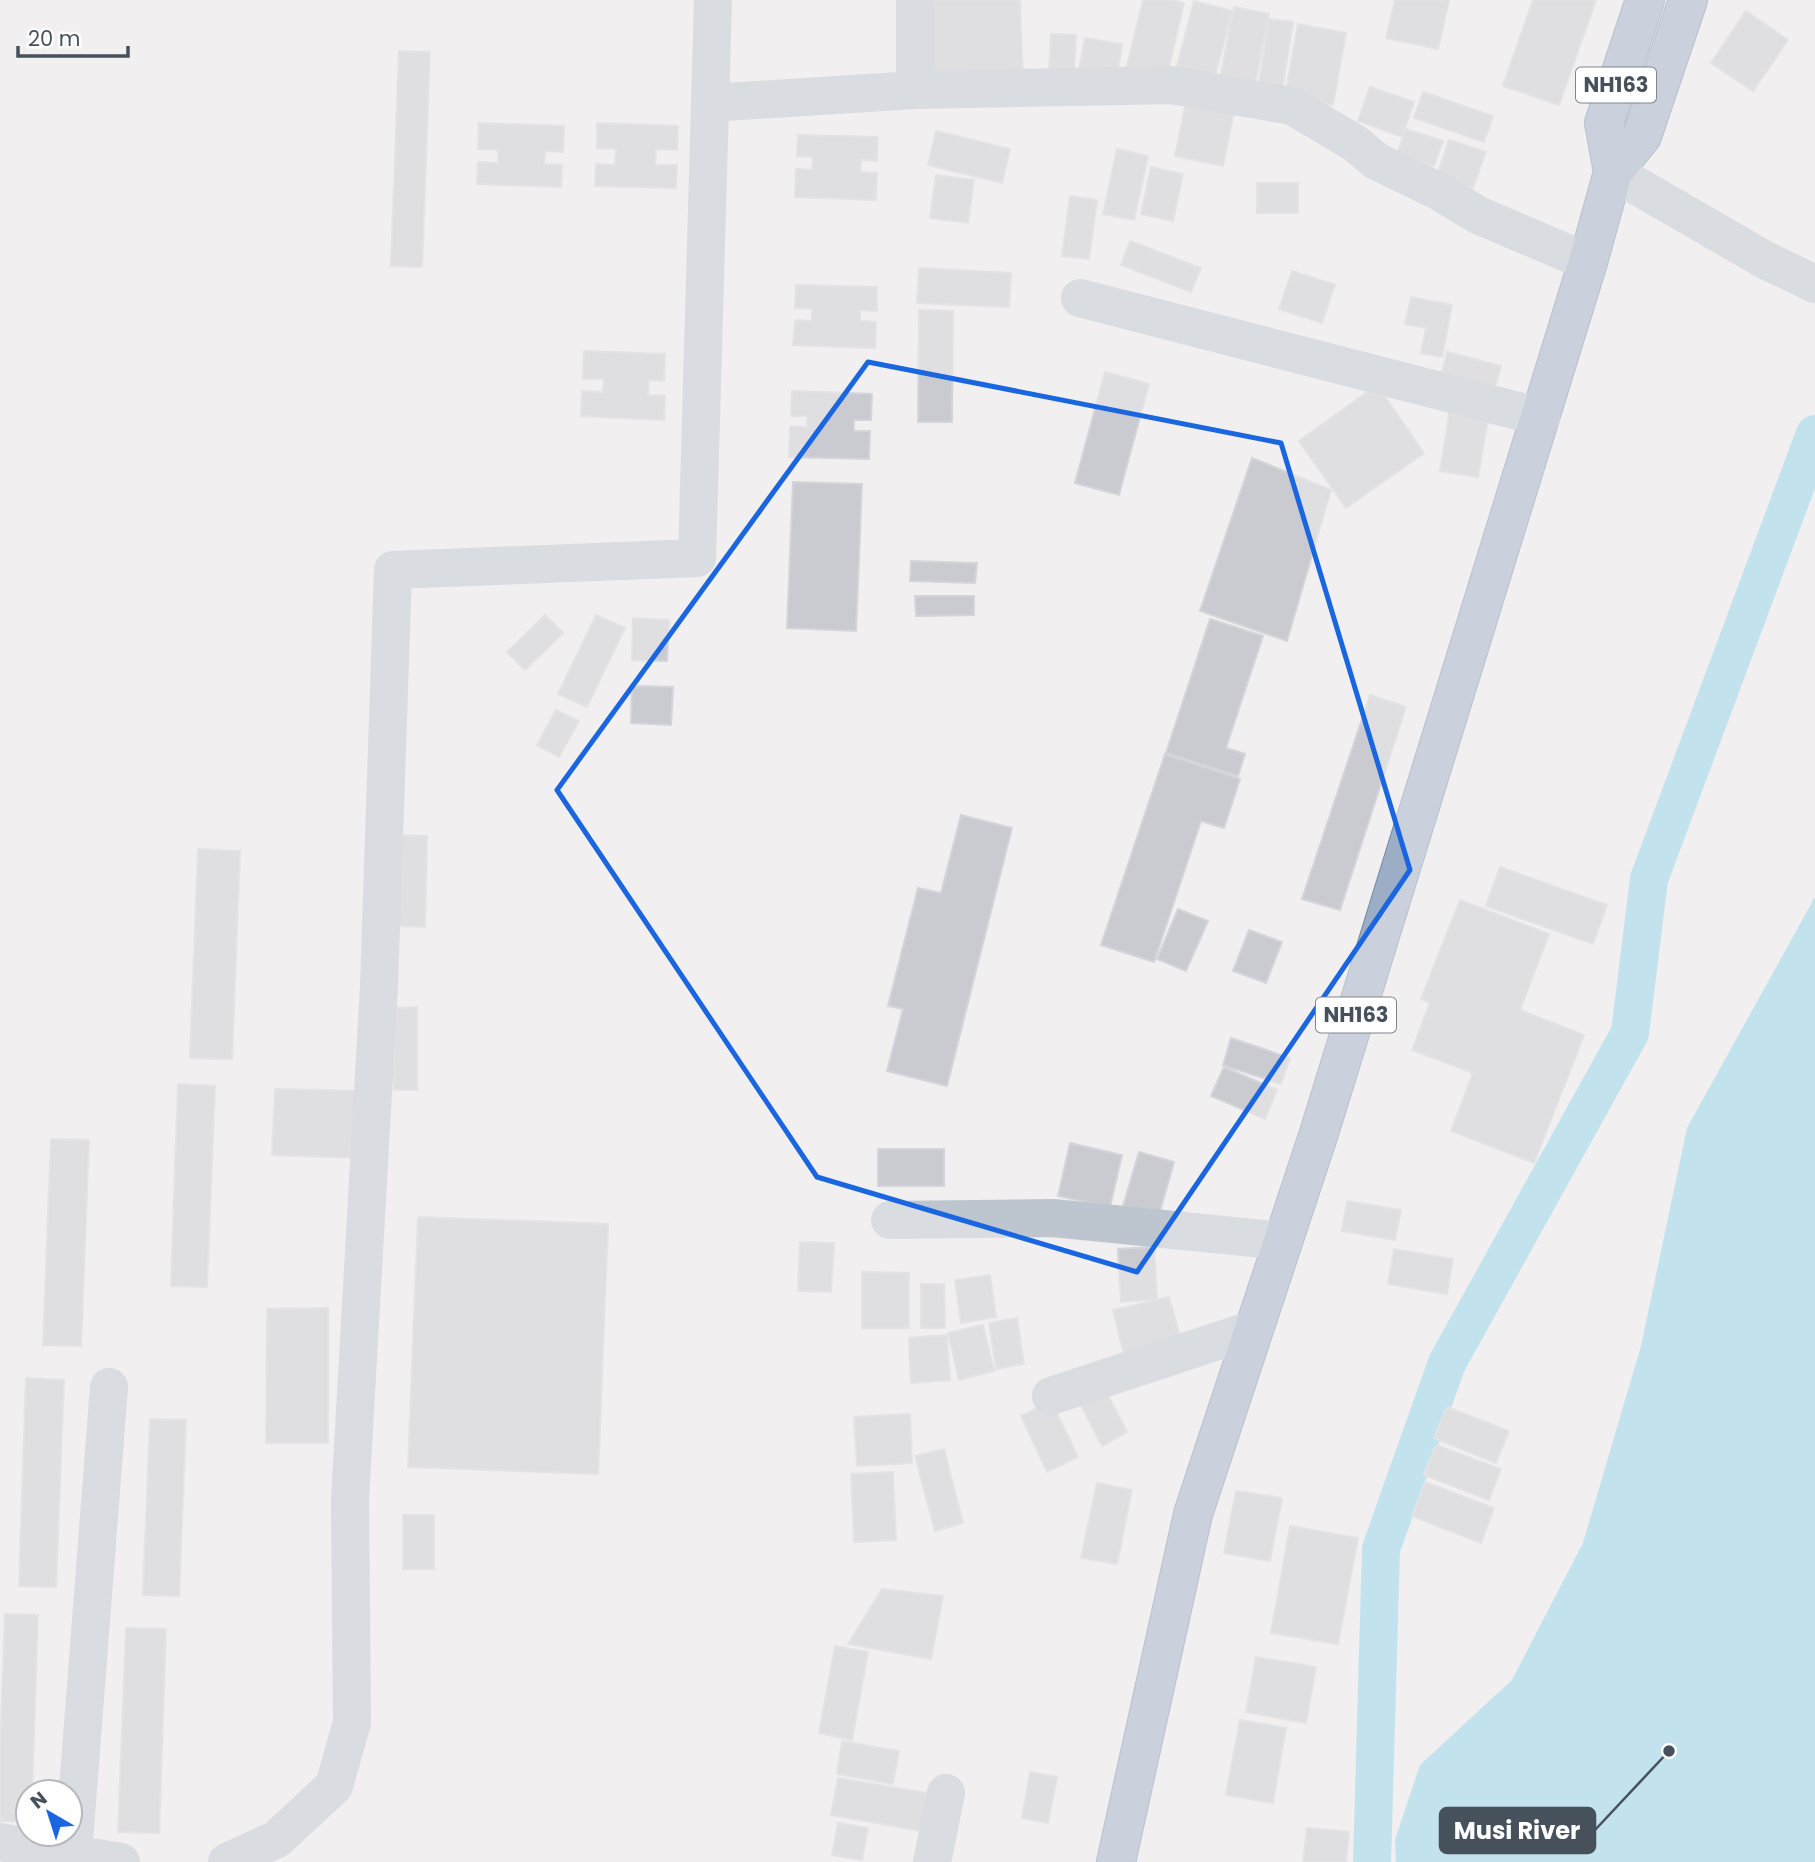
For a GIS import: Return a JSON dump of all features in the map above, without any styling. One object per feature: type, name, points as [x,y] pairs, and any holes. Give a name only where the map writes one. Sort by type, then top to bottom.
[{"type":"highway","name":"NH163","points":[[1613,172],[1604,123],[1645,0]]},
{"type":"highway","name":"NH163","points":[[1116,1862],[1193,1514],[1323,1120],[1541,417],[1613,172],[1642,136],[1688,0]]},
{"type":"street","points":[[227,1862],[277,1839],[334,1786],[352,1721],[350,1500],[379,986],[393,570],[696,558],[713,0]]},
{"type":"street","points":[[915,0],[915,90]]},
{"type":"street","points":[[710,103],[915,90],[1171,85],[1292,106],[1356,144],[1377,160],[1478,215],[1588,262]]},
{"type":"street","points":[[1613,172],[1765,260],[1815,284]]},
{"type":"street","points":[[1080,298],[1541,417]]},
{"type":"street","points":[[890,1220],[1053,1218],[1283,1241]]},
{"type":"street","points":[[1051,1396],[1254,1329]]},
{"type":"street","points":[[73,1854],[109,1388]]},
{"type":"street","points":[[932,1862],[946,1793]]},
{"type":"street","points":[[0,1842],[121,1862]]},
{"type":"highlighted area","points":[[868,362],[1281,443],[1410,870],[1137,1272],[817,1177],[557,790]]},
{"type":"water","points":[[1815,897],[1815,1862],[1396,1862],[1395,1840],[1420,1765],[1512,1680],[1583,1543],[1641,1346],[1687,1128]]},
{"type":"building","points":[[920,0],[1020,0],[1023,79],[923,83]]},
{"type":"building","points":[[1143,0],[1172,0],[1184,3],[1166,80],[1126,70]]},
{"type":"building","points":[[1395,0],[1449,0],[1438,49],[1386,38]]},
{"type":"building","points":[[1533,0],[1596,0],[1559,105],[1503,86]]},
{"type":"building","points":[[1194,1],[1232,11],[1212,88],[1174,78]]},
{"type":"building","points":[[1234,7],[1269,14],[1253,94],[1218,87]]},
{"type":"building","points":[[1746,11],[1788,40],[1753,91],[1711,63]]},
{"type":"building","points":[[1269,19],[1293,22],[1281,98],[1257,95]]},
{"type":"building","points":[[1298,24],[1346,33],[1333,105],[1285,96]]},
{"type":"building","points":[[1051,34],[1076,35],[1074,75],[1049,73]]},
{"type":"building","points":[[1085,38],[1122,44],[1117,76],[1079,70]]},
{"type":"building","points":[[399,51],[430,52],[422,267],[391,266]]},
{"type":"building","points":[[1370,87],[1414,102],[1402,137],[1358,121]]},
{"type":"building","points":[[1188,92],[1236,102],[1223,166],[1175,156]]},
{"type":"building","points":[[1423,92],[1493,116],[1484,142],[1414,118]]},
{"type":"building","points":[[479,123],[564,126],[563,152],[545,151],[544,164],[562,165],[561,187],[477,184],[478,162],[498,163],[498,150],[478,149]]},
{"type":"building","points":[[597,123],[678,126],[677,150],[656,149],[655,165],[677,165],[676,188],[595,186],[596,164],[615,165],[616,149],[597,148]]},
{"type":"building","points":[[1406,129],[1443,141],[1434,166],[1397,154]]},
{"type":"building","points":[[936,131],[1010,149],[1002,183],[928,165]]},
{"type":"building","points":[[798,135],[878,137],[877,161],[861,160],[860,172],[877,173],[876,200],[795,197],[796,169],[812,170],[813,157],[797,156]]},
{"type":"building","points":[[1449,140],[1486,152],[1473,188],[1437,175]]},
{"type":"building","points":[[1117,149],[1148,156],[1134,220],[1103,214]]},
{"type":"building","points":[[1151,167],[1183,174],[1173,221],[1141,214]]},
{"type":"building","points":[[936,175],[974,180],[968,223],[930,218]]},
{"type":"building","points":[[1257,183],[1298,183],[1298,213],[1257,213]]},
{"type":"building","points":[[1070,196],[1097,200],[1089,259],[1062,256]]},
{"type":"building","points":[[1130,241],[1201,268],[1191,292],[1121,265]]},
{"type":"building","points":[[919,268],[1011,273],[1009,307],[917,303]]},
{"type":"building","points":[[1292,271],[1335,285],[1322,323],[1279,309]]},
{"type":"building","points":[[796,285],[877,287],[877,311],[860,310],[860,321],[876,322],[875,348],[793,345],[795,320],[812,321],[812,309],[795,308]]},
{"type":"building","points":[[1411,297],[1452,305],[1442,357],[1421,353],[1426,328],[1405,324]]},
{"type":"building","points":[[919,310],[953,311],[952,422],[918,422]]},
{"type":"building","points":[[584,351],[665,354],[664,381],[649,380],[648,395],[665,396],[664,420],[581,416],[582,391],[603,392],[604,379],[583,379]]},
{"type":"building","points":[[1447,352],[1501,366],[1492,399],[1439,385]]},
{"type":"building","points":[[1105,372],[1149,384],[1119,495],[1075,483]]},
{"type":"building","points":[[1377,385],[1424,453],[1346,508],[1299,441]]},
{"type":"building","points":[[792,391],[872,394],[871,420],[854,420],[854,431],[870,431],[869,459],[789,457],[790,426],[807,427],[807,416],[791,416]]},
{"type":"building","points":[[1449,414],[1488,419],[1478,477],[1440,471]]},
{"type":"building","points":[[1252,458],[1331,490],[1287,641],[1200,611]]},
{"type":"building","points":[[793,482],[862,484],[856,631],[787,628]]},
{"type":"building","points":[[911,561],[977,563],[975,583],[910,581]]},
{"type":"building","points":[[915,596],[974,596],[974,615],[916,616]]},
{"type":"building","points":[[545,615],[563,633],[525,670],[507,652]]},
{"type":"building","points":[[596,615],[625,628],[587,707],[558,694]]},
{"type":"building","points":[[633,618],[669,620],[667,661],[632,660]]},
{"type":"building","points":[[1210,619],[1263,636],[1226,748],[1245,754],[1238,776],[1166,753]]},
{"type":"building","points":[[632,686],[673,687],[671,725],[631,723]]},
{"type":"building","points":[[1370,695],[1406,707],[1340,910],[1302,899]]},
{"type":"building","points":[[556,710],[579,721],[559,757],[537,745]]},
{"type":"building","points":[[1165,754],[1240,779],[1224,828],[1201,821],[1154,962],[1101,945]]},
{"type":"building","points":[[961,815],[1012,828],[947,1086],[887,1071],[903,1009],[888,1006],[918,888],[941,893]]},
{"type":"building","points":[[401,835],[427,836],[425,927],[398,926]]},
{"type":"building","points":[[198,849],[240,851],[232,1059],[190,1058]]},
{"type":"building","points":[[1500,867],[1607,905],[1593,944],[1486,906]]},
{"type":"building","points":[[1460,900],[1549,934],[1520,1010],[1584,1035],[1534,1163],[1451,1131],[1473,1073],[1412,1050],[1430,1003],[1421,999]]},
{"type":"building","points":[[1178,909],[1208,921],[1186,971],[1157,959]]},
{"type":"building","points":[[1249,930],[1282,942],[1266,983],[1233,971]]},
{"type":"building","points":[[417,1007],[417,1090],[394,1090],[394,1008]]},
{"type":"building","points":[[1231,1038],[1290,1058],[1281,1084],[1223,1065]]},
{"type":"building","points":[[1224,1067],[1277,1090],[1265,1119],[1211,1096]]},
{"type":"building","points":[[178,1084],[215,1086],[207,1287],[171,1286]]},
{"type":"building","points":[[275,1089],[361,1091],[358,1158],[272,1155]]},
{"type":"building","points":[[51,1139],[89,1140],[81,1346],[43,1345]]},
{"type":"building","points":[[1070,1143],[1122,1155],[1110,1207],[1058,1196]]},
{"type":"building","points":[[878,1149],[944,1149],[944,1186],[878,1186]]},
{"type":"building","points":[[1139,1152],[1174,1162],[1159,1215],[1123,1206]]},
{"type":"building","points":[[1347,1201],[1401,1210],[1395,1240],[1342,1231]]},
{"type":"building","points":[[418,1217],[608,1224],[598,1474],[408,1467]]},
{"type":"building","points":[[800,1242],[834,1243],[831,1292],[798,1291]]},
{"type":"building","points":[[1154,1247],[1157,1299],[1121,1302],[1118,1249]]},
{"type":"building","points":[[1394,1249],[1453,1259],[1447,1294],[1388,1284]]},
{"type":"building","points":[[862,1272],[909,1273],[909,1328],[862,1328]]},
{"type":"building","points":[[990,1275],[996,1317],[961,1323],[955,1280]]},
{"type":"building","points":[[921,1284],[944,1284],[945,1328],[921,1328]]},
{"type":"building","points":[[1169,1297],[1181,1340],[1124,1355],[1113,1310]]},
{"type":"building","points":[[328,1308],[328,1443],[266,1443],[267,1309]]},
{"type":"building","points":[[1017,1318],[1024,1364],[996,1369],[989,1323]]},
{"type":"building","points":[[983,1325],[994,1371],[959,1380],[948,1333]]},
{"type":"building","points":[[947,1335],[950,1380],[911,1383],[909,1338]]},
{"type":"building","points":[[26,1378],[64,1380],[56,1587],[19,1586]]},
{"type":"building","points":[[1100,1380],[1127,1432],[1102,1446],[1075,1394]]},
{"type":"building","points":[[1051,1401],[1078,1457],[1047,1472],[1021,1416]]},
{"type":"building","points":[[1447,1407],[1509,1431],[1496,1463],[1434,1438]]},
{"type":"building","points":[[910,1414],[912,1463],[857,1466],[854,1417]]},
{"type":"building","points":[[150,1419],[186,1420],[179,1596],[143,1595]]},
{"type":"building","points":[[1436,1445],[1501,1469],[1489,1500],[1424,1475]]},
{"type":"building","points":[[944,1449],[963,1523],[935,1531],[915,1456]]},
{"type":"building","points":[[893,1472],[896,1540],[854,1542],[851,1474]]},
{"type":"building","points":[[1425,1482],[1494,1508],[1481,1543],[1412,1516]]},
{"type":"building","points":[[1097,1483],[1132,1490],[1117,1564],[1081,1558]]},
{"type":"building","points":[[1236,1491],[1282,1498],[1270,1561],[1224,1553]]},
{"type":"building","points":[[403,1515],[434,1515],[434,1569],[403,1569]]},
{"type":"building","points":[[1290,1526],[1358,1538],[1338,1644],[1271,1633]]},
{"type":"building","points":[[882,1589],[943,1596],[931,1659],[848,1644]]},
{"type":"building","points":[[5,1614],[38,1615],[32,1778],[14,1778],[14,1822],[0,1821]]},
{"type":"building","points":[[126,1628],[166,1629],[159,1833],[118,1832]]},
{"type":"building","points":[[835,1646],[868,1652],[852,1740],[819,1733]]},
{"type":"building","points":[[1256,1657],[1316,1667],[1306,1723],[1246,1712]]},
{"type":"building","points":[[1240,1720],[1286,1728],[1273,1803],[1226,1795]]},
{"type":"building","points":[[842,1741],[899,1751],[893,1784],[837,1774]]},
{"type":"building","points":[[1030,1772],[1057,1777],[1048,1823],[1022,1818]]},
{"type":"building","points":[[838,1778],[934,1794],[927,1832],[831,1815]]},
{"type":"building","points":[[838,1823],[868,1828],[862,1860],[832,1855]]},
{"type":"building","points":[[1307,1828],[1349,1832],[1346,1862],[1303,1862]]},
{"type":"waterway","points":[[1372,1862],[1381,1549],[1447,1363],[1630,1033],[1649,879],[1815,434]]},
{"type":"place","name":"Musi River","points":[[1669,1751]]}]
